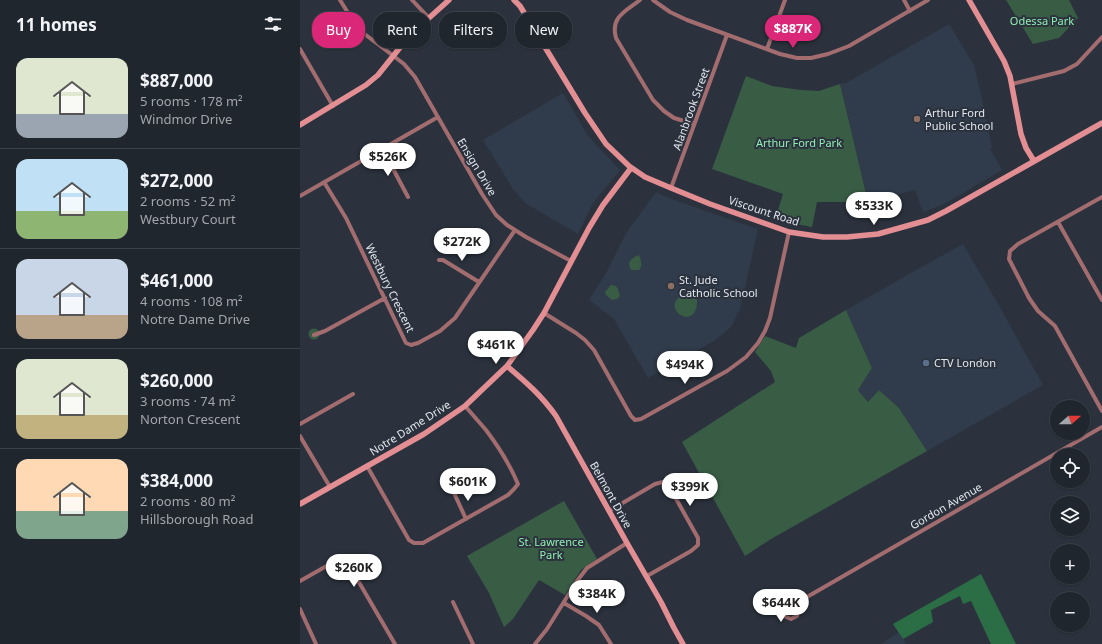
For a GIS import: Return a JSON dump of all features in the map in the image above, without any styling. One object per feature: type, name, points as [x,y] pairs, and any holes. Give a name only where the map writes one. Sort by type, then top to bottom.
[{"type":"street","name":"Ensign Drive","points":[[340,0],[358,29],[392,57],[404,64],[415,77],[482,194],[496,214],[508,225],[526,237],[571,261]]},
{"type":"street","points":[[412,0],[423,12]]},
{"type":"street","points":[[431,16],[449,0]]},
{"type":"street","name":"Viscount Road","points":[[514,0],[520,6],[585,113],[606,144],[631,168],[645,178],[789,232],[823,237],[847,237],[878,234],[928,220],[1102,123]]},
{"type":"street","points":[[640,0],[616,20],[614,32],[616,38],[653,100],[674,118],[694,124]]},
{"type":"street","points":[[653,0],[670,12],[687,20],[780,54],[797,58],[811,58],[828,54],[849,46],[928,0]]},
{"type":"street","points":[[767,49],[785,0]]},
{"type":"street","points":[[904,0],[910,11]]},
{"type":"street","points":[[969,0],[1004,61],[1012,84],[1021,134],[1026,148],[1034,161]]},
{"type":"street","name":"Alanbrook Street","points":[[671,188],[727,35]]},
{"type":"street","points":[[1012,84],[1064,71],[1077,64],[1102,37]]},
{"type":"street","points":[[300,125],[366,85],[378,75],[399,48]]},
{"type":"street","points":[[300,49],[333,106]]},
{"type":"street","points":[[300,196],[438,117]]},
{"type":"street","points":[[382,148],[408,197]]},
{"type":"street","name":"Notre Dame Drive","points":[[300,504],[424,434],[465,406],[507,366],[544,313],[589,228],[603,205],[631,168]]},
{"type":"street","name":"Westbury Crescent","points":[[324,182],[346,218],[406,343],[411,345],[418,343],[440,331],[455,318],[515,230]]},
{"type":"street","points":[[1102,197],[1018,244],[1010,251],[1009,259],[1029,298],[1038,311],[1055,326],[1102,411]]},
{"type":"street","points":[[1058,222],[1102,300]]},
{"type":"street","points":[[544,313],[585,340],[594,350],[631,416],[635,420],[641,419],[727,371],[746,357],[754,348],[765,331],[770,318],[789,232]]},
{"type":"street","points":[[439,260],[443,260],[480,282]]},
{"type":"street","points":[[314,335],[325,331],[384,298]]},
{"type":"street","name":"Belmont Drive","points":[[507,366],[528,383],[546,402],[556,416],[647,576],[683,644]]},
{"type":"street","points":[[300,424],[353,394]]},
{"type":"street","points":[[367,466],[409,540],[414,543],[423,543],[508,495],[518,484],[491,437],[465,406]]},
{"type":"street","name":"Gordon Avenue","points":[[800,601],[796,616],[791,619],[786,617],[784,610],[1102,427]]},
{"type":"street","points":[[300,436],[330,487]]},
{"type":"street","points":[[609,510],[656,484],[663,482],[670,488],[698,538],[698,545],[691,551],[647,576]]},
{"type":"street","points":[[454,494],[466,519]]},
{"type":"street","points":[[536,644],[577,581],[588,568],[627,543]]},
{"type":"street","points":[[300,581],[340,559],[346,560],[395,644]]},
{"type":"street","points":[[452,602],[473,644]]},
{"type":"street","points":[[564,603],[599,625],[611,644]]},
{"type":"street","points":[[300,609],[316,644]]},
{"type":"shaded area","name":"Arthur Ford Public School","points":[[949,24],[974,65],[992,147],[990,149],[1002,170],[942,205],[923,212],[915,190],[868,202],[840,84],[848,82]]},
{"type":"shaded area","points":[[563,93],[588,136],[620,170],[593,203],[578,234],[525,203],[513,189],[483,140]]},
{"type":"shaded area","name":"St. Jude Catholic School","points":[[656,192],[666,197],[758,229],[740,309],[731,327],[714,341],[648,378],[614,319],[589,300],[606,273],[626,233]]},
{"type":"shaded area","points":[[963,244],[1043,385],[927,451],[899,408],[879,390],[868,402],[858,390],[872,368],[846,310]]},
{"type":"shaded area","points":[[899,632],[906,644],[881,644]]},
{"type":"green space","name":"Odessa Park","points":[[1006,0],[1069,0],[1078,18],[1059,38],[1033,44]]},
{"type":"green space","name":"Arthur Ford Park","points":[[746,76],[772,86],[801,90],[819,91],[840,84],[868,202],[817,202],[812,227],[775,220],[783,194],[712,169]]},
{"type":"green space","points":[[639,255],[641,266],[639,270],[631,270],[629,264],[630,261]]},
{"type":"green space","points":[[611,285],[616,286],[618,289],[620,296],[617,299],[612,300],[606,295],[605,292]]},
{"type":"green space","points":[[684,295],[695,297],[697,300],[696,310],[694,313],[685,317],[677,312],[675,308],[675,303]]},
{"type":"green space","points":[[846,310],[872,368],[858,390],[868,402],[879,390],[899,408],[927,451],[771,539],[745,556],[682,442],[775,382],[771,371],[755,352],[765,336],[796,348],[799,338]]},
{"type":"green space","points":[[312,329],[316,329],[318,330],[318,338],[312,339],[309,336],[309,332]]},
{"type":"green space","name":"St. Lawrence Park","points":[[564,501],[597,559],[581,570],[565,595],[539,580],[513,619],[504,627],[489,593],[467,556]]},
{"type":"green space","points":[[981,574],[1016,644],[991,644],[971,601],[963,604],[960,596],[931,610],[933,622],[903,639],[893,624]]},
{"type":"place","name":"Arthur Ford Public School","points":[[917,119]]},
{"type":"place","name":"St. Jude Catholic School","points":[[671,286]]},
{"type":"place","name":"CTV London","points":[[926,363]]}]
